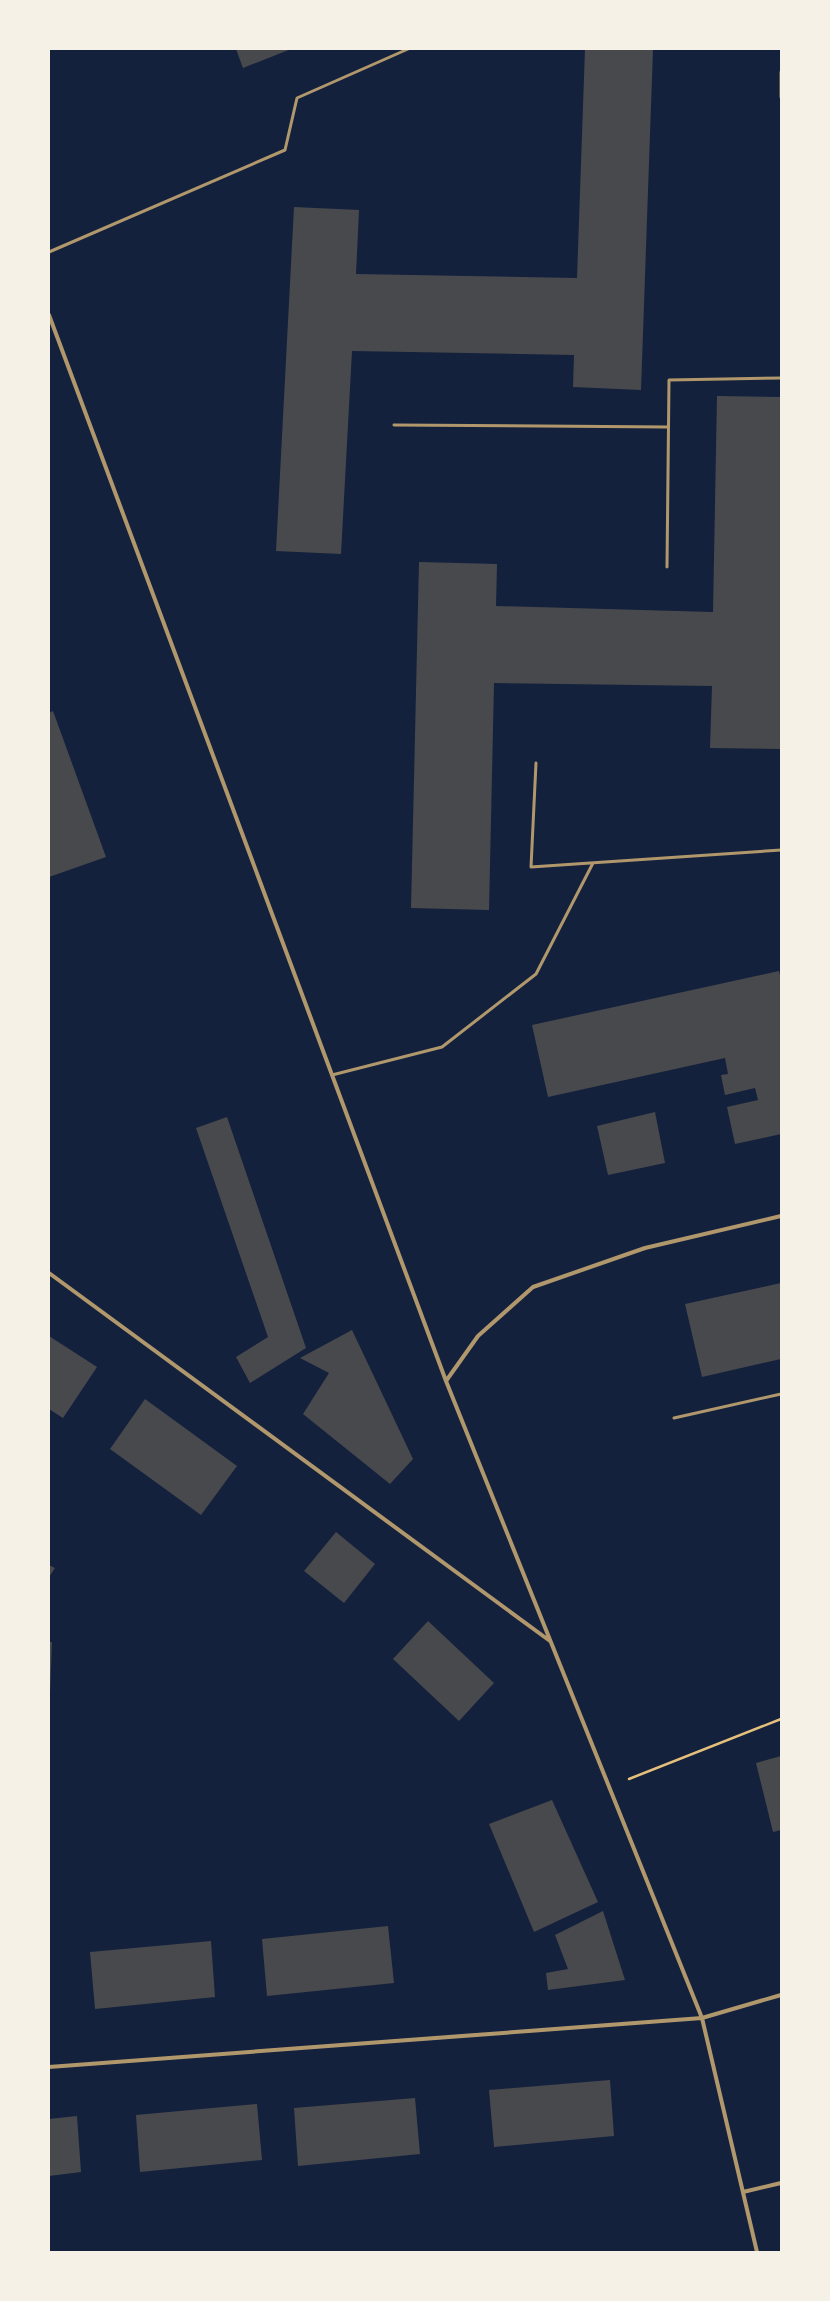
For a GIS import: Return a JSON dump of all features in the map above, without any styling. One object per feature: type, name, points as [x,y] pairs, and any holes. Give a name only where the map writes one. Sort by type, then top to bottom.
[{"type":"street","points":[[49,315],[446,1381],[702,2018],[757,2252]]},
{"type":"street","points":[[446,1381],[478,1336],[533,1287],[645,1248],[781,1216]]},
{"type":"street","points":[[49,1273],[550,1641]]},
{"type":"street","points":[[49,2067],[702,2018],[781,1995]]},
{"type":"street","points":[[743,2192],[781,2183]]},
{"type":"lane","points":[[49,252],[285,150],[297,98],[408,49]]},
{"type":"lane","points":[[781,72],[781,97]]},
{"type":"lane","points":[[667,568],[669,380],[781,378]]},
{"type":"lane","points":[[394,425],[668,427]]},
{"type":"lane","points":[[536,763],[531,867],[781,850]]},
{"type":"lane","points":[[332,1075],[442,1047],[536,974],[594,863]]},
{"type":"lane","points":[[674,1418],[781,1394]]},
{"type":"path","points":[[610,1787],[781,1719]]},
{"type":"building","points":[[236,49],[291,49],[243,68]]},
{"type":"building","points":[[585,49],[653,49],[641,390],[573,387],[574,355],[352,351],[341,554],[276,551],[294,207],[359,210],[356,274],[577,278]]},
{"type":"building","points":[[717,396],[781,397],[781,749],[710,748],[712,686],[494,683],[489,910],[411,908],[419,562],[497,564],[496,606],[713,612]]},
{"type":"building","points":[[53,711],[106,857],[49,877],[49,713]]},
{"type":"building","points":[[779,971],[781,980],[781,1134],[735,1144],[727,1107],[758,1100],[755,1088],[725,1095],[721,1075],[728,1074],[725,1058],[548,1097],[532,1025]]},
{"type":"building","points":[[655,1112],[665,1163],[608,1175],[597,1126]]},
{"type":"building","points":[[227,1117],[306,1348],[250,1383],[236,1357],[268,1337],[196,1128]]},
{"type":"building","points":[[781,1283],[781,1359],[702,1377],[685,1304]]},
{"type":"building","points":[[352,1330],[413,1459],[390,1484],[303,1414],[329,1373],[300,1358]]},
{"type":"building","points":[[49,1336],[97,1367],[63,1418],[49,1409]]},
{"type":"building","points":[[145,1399],[237,1466],[201,1515],[110,1449]]},
{"type":"building","points":[[336,1532],[375,1564],[344,1603],[304,1571]]},
{"type":"building","points":[[49,1565],[55,1568],[49,1577]]},
{"type":"building","points":[[428,1621],[494,1683],[459,1721],[393,1659]]},
{"type":"building","points":[[49,1642],[52,1642],[50,1693],[49,1693]]},
{"type":"building","points":[[781,1756],[781,1830],[773,1832],[756,1763]]},
{"type":"building","points":[[552,1800],[598,1902],[534,1932],[489,1824]]},
{"type":"building","points":[[603,1911],[625,1980],[548,1990],[546,1973],[568,1969],[555,1935]]},
{"type":"building","points":[[388,1926],[394,1983],[267,1996],[262,1939]]},
{"type":"building","points":[[211,1941],[215,1997],[95,2009],[90,1952]]},
{"type":"building","points":[[610,2080],[614,2136],[494,2147],[489,2090]]},
{"type":"building","points":[[415,2098],[420,2154],[298,2166],[294,2108]]},
{"type":"building","points":[[257,2104],[262,2160],[140,2172],[136,2115]]},
{"type":"building","points":[[77,2116],[81,2172],[49,2176],[49,2119]]}]
